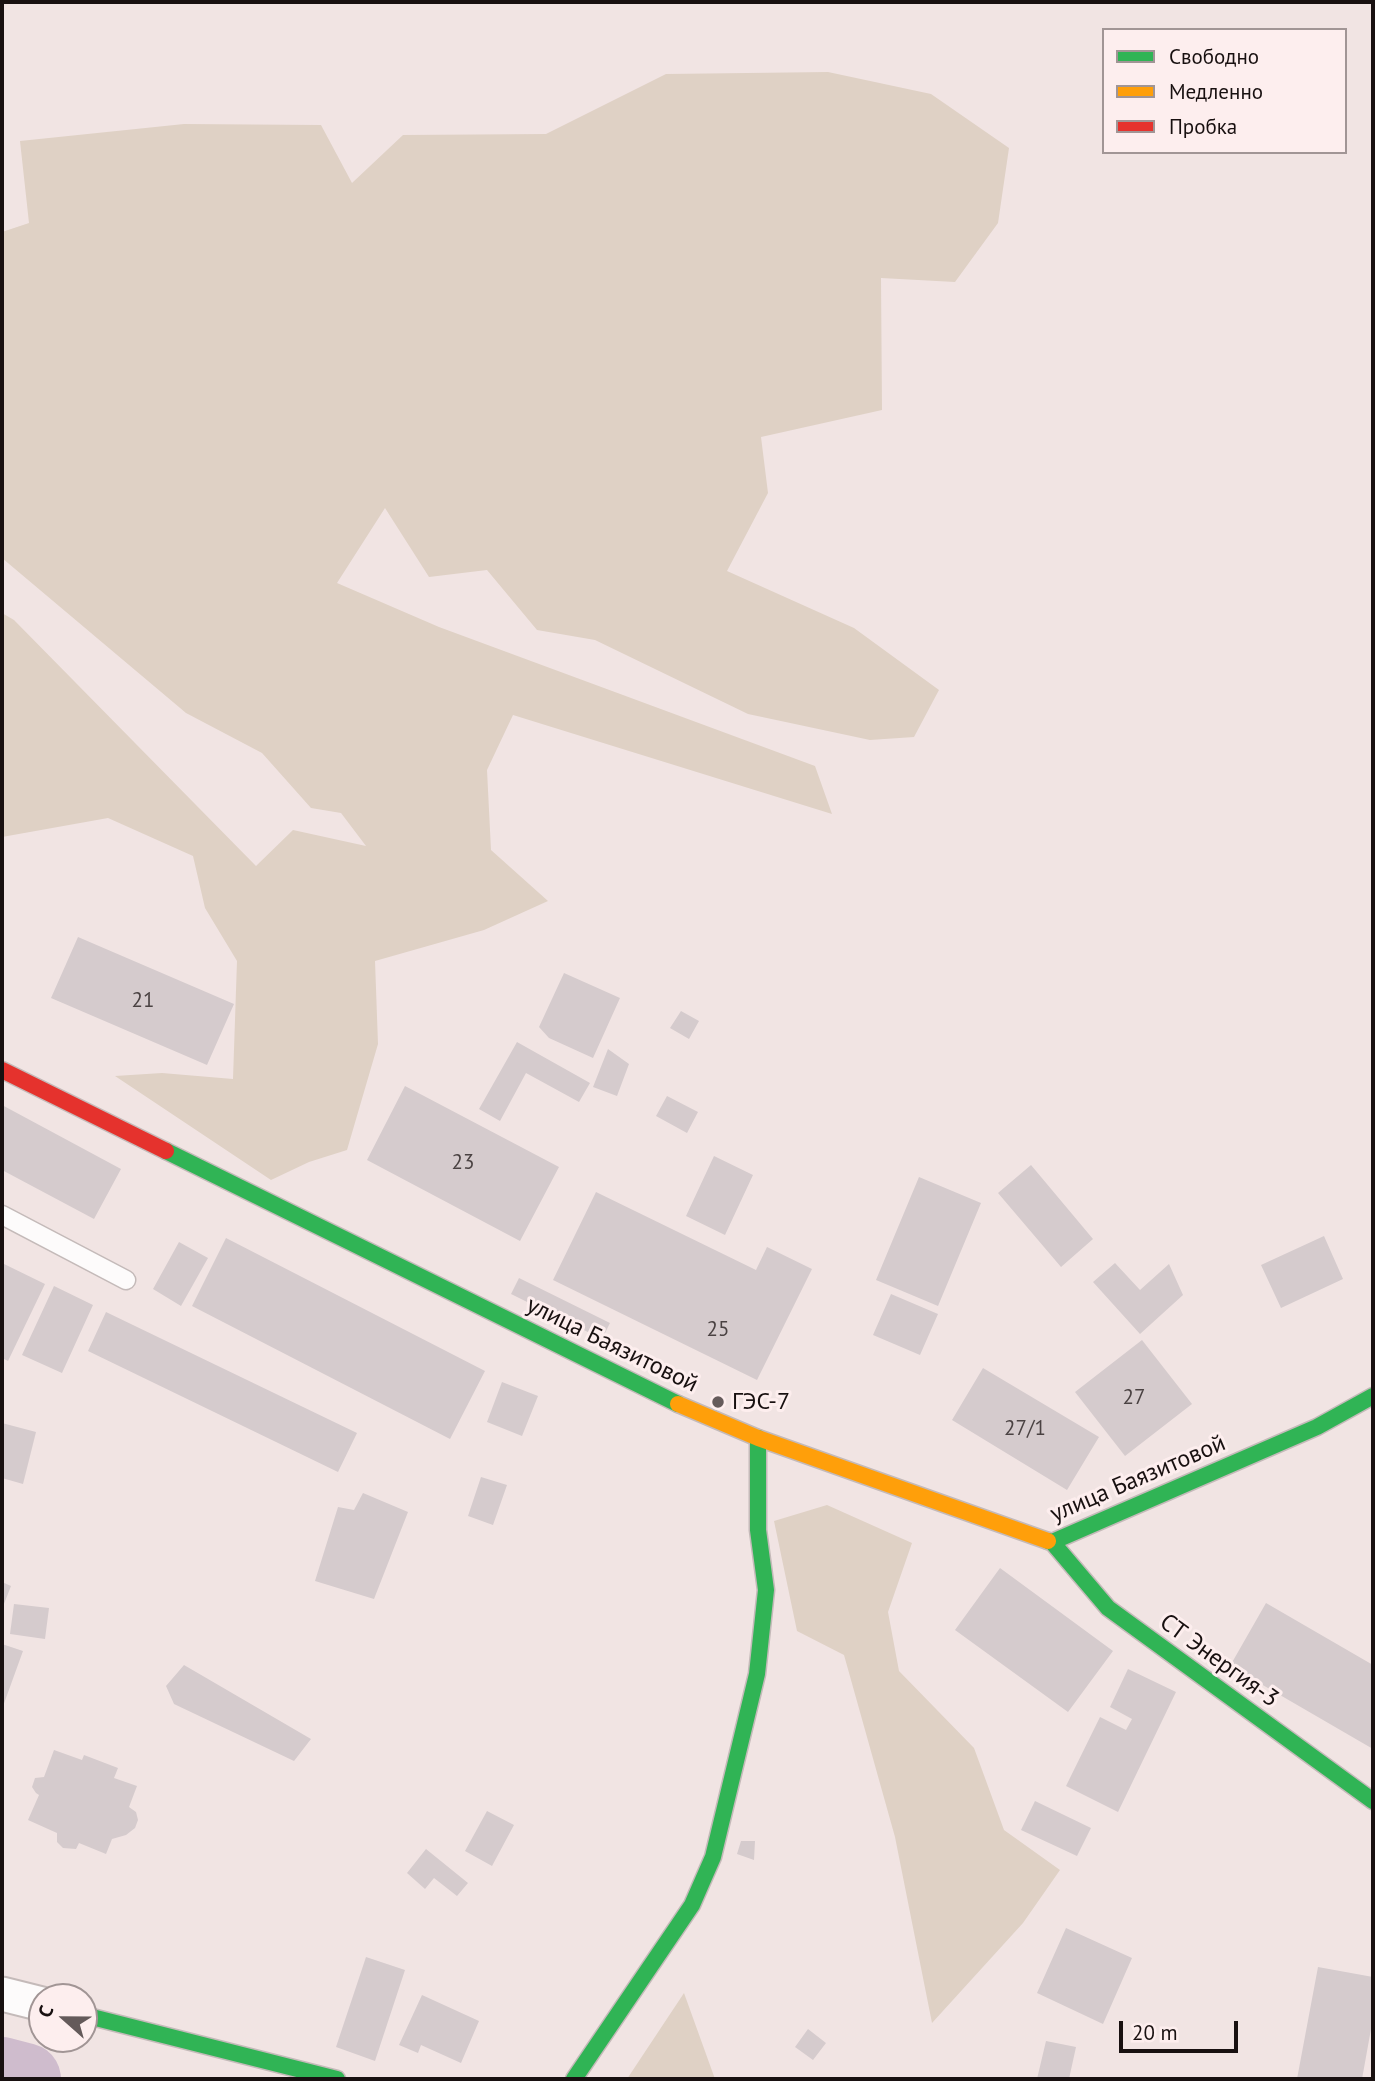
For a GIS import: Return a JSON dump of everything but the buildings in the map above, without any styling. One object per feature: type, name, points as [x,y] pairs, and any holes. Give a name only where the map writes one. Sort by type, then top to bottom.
[{"type":"street","name":"улица Баязитовой","points":[[2,1070],[681,1405],[758,1438],[1052,1542],[1317,1427],[1373,1396]]},
{"type":"street","points":[[574,2079],[692,1905],[713,1857],[757,1674],[766,1590],[758,1530],[758,1438]]},
{"type":"street","name":"СТ Энергия-3","points":[[1052,1542],[1108,1608],[1373,1801]]},
{"type":"street","points":[[2,1994],[28,2000]]},
{"type":"street","points":[[98,2019],[337,2079]]},
{"type":"lane","points":[[2,1215],[126,1280]]},
{"type":"shaded area","points":[[828,72],[931,94],[1009,148],[998,223],[955,282],[881,278],[882,410],[761,437],[768,493],[727,571],[854,628],[939,690],[914,737],[870,740],[748,714],[595,640],[537,630],[487,570],[429,577],[385,508],[337,583],[439,627],[815,766],[832,814],[513,715],[487,770],[491,850],[548,901],[484,930],[375,961],[378,1044],[347,1150],[309,1162],[271,1180],[115,1076],[162,1073],[233,1079],[237,961],[205,908],[193,856],[108,818],[2,837],[2,613],[14,620],[256,866],[293,830],[366,846],[341,813],[311,808],[262,753],[186,713],[2,558],[2,232],[29,223],[20,141],[184,124],[321,125],[352,183],[403,135],[546,134],[666,74]]},
{"type":"shaded area","points":[[827,1505],[912,1543],[888,1612],[899,1671],[974,1748],[1004,1830],[1060,1870],[1023,1923],[932,2023],[895,1837],[844,1655],[797,1631],[774,1521]]},
{"type":"shaded area","points":[[684,1993],[715,2079],[627,2079]]},
{"type":"waterway","points":[[2,2073],[25,2079]]},
{"type":"traffic: fast","points":[[166,1151],[678,1404]]},
{"type":"traffic: fast","points":[[1048,1541],[1052,1542],[1317,1427],[1373,1396]]},
{"type":"traffic: fast","points":[[574,2079],[692,1905],[713,1857],[757,1674],[766,1590],[758,1530],[758,1438]]},
{"type":"traffic: fast","points":[[1052,1542],[1108,1608],[1373,1801]]},
{"type":"traffic: fast","points":[[98,2019],[337,2079]]},
{"type":"traffic: slow","points":[[678,1404],[758,1438],[1048,1541]]},
{"type":"traffic: jam","points":[[2,1070],[166,1151]]},
{"type":"place","name":"ГЭС-7","points":[[718,1402]]}]
